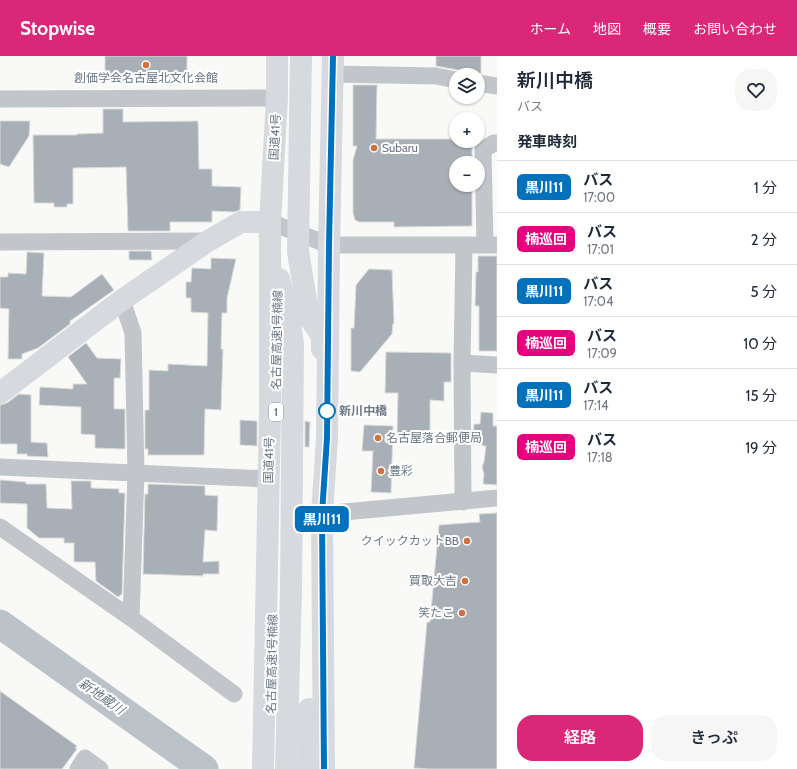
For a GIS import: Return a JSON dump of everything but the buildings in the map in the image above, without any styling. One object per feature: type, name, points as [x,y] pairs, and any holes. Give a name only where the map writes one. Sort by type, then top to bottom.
[{"type":"main road","name":"国道41号","points":[[266,762],[270,222],[277,98],[277,56]]},
{"type":"main road","name":"名古屋高速1号楠線","points":[[266,762],[279,279],[276,175],[281,56]]},
{"type":"main road","points":[[301,56],[298,252],[309,317],[322,336],[323,427],[327,438]]},
{"type":"main road","points":[[308,769],[316,440],[320,56]]},
{"type":"main road","points":[[324,769],[322,514],[327,438],[333,65]]},
{"type":"main road","points":[[3,388],[122,300],[208,241],[241,222],[270,222]]},
{"type":"main road","points":[[279,279],[288,309],[293,344],[291,591],[286,769]]},
{"type":"street","points":[[333,65],[449,79]]},
{"type":"street","points":[[485,84],[497,86]]},
{"type":"street","points":[[0,99],[277,98]]},
{"type":"street","points":[[270,222],[329,245],[491,245],[483,150],[494,143],[497,143]]},
{"type":"street","points":[[0,242],[208,241]]},
{"type":"street","points":[[463,502],[462,363],[464,245]]},
{"type":"street","points":[[122,300],[133,333],[136,473],[131,618]]},
{"type":"street","points":[[462,363],[497,365]]},
{"type":"street","points":[[0,467],[268,479]]},
{"type":"street","points":[[322,514],[497,498]]},
{"type":"street","points":[[0,526],[131,618],[234,694]]},
{"type":"street","points":[[78,769],[85,758],[100,769]]},
{"type":"waterway","name":"新地蔵川","points":[[0,624],[204,769]]},
{"type":"bus line","name":"黒川11","points":[[324,769],[322,514],[327,438],[333,56]]},
{"type":"place","name":"創価学会名古屋北文化会館","points":[[146,65]]},
{"type":"place","name":"Subaru","points":[[374,148]]},
{"type":"place","name":"新川中橋","points":[[327,411]]},
{"type":"place","name":"名古屋落合郵便局","points":[[378,438]]},
{"type":"place","name":"豊彩","points":[[381,471]]},
{"type":"place","name":"クイックカットBB","points":[[467,541]]},
{"type":"place","name":"買取大吉","points":[[465,581]]},
{"type":"place","name":"笑たこ","points":[[462,613]]}]
